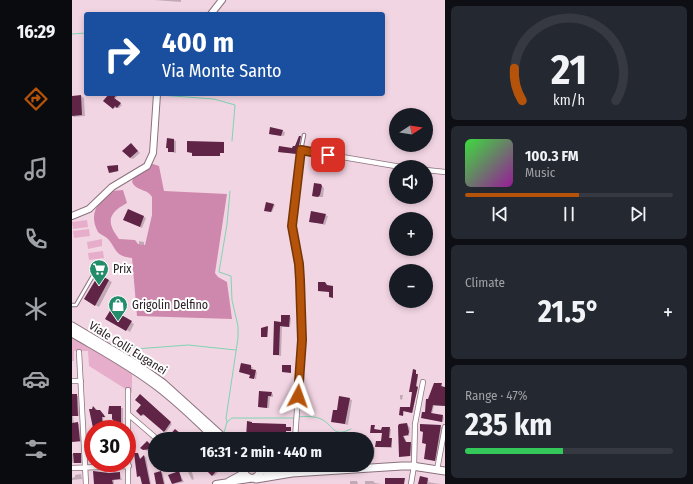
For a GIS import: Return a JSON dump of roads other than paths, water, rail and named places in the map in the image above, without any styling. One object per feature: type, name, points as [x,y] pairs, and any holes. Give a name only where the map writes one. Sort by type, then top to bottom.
[{"type":"main road","name":"Viale Colli Euganei","points":[[72,326],[136,364],[163,383],[217,432]]},
{"type":"main road","name":"Viale Colli Euganei","points":[[72,333],[105,352],[158,387],[191,414],[209,432]]},
{"type":"main road","points":[[270,472],[292,473],[414,466],[445,471]]},
{"type":"main road","points":[[250,472],[260,475],[260,472]]},
{"type":"main road","points":[[286,472],[292,473]]},
{"type":"street","points":[[212,12],[222,0]]},
{"type":"street","points":[[72,216],[89,209],[112,187],[147,166],[153,153],[157,96]]},
{"type":"street","points":[[295,432],[302,340],[299,264],[292,226],[301,150],[389,165]]},
{"type":"street","points":[[433,171],[445,172]]},
{"type":"street","points":[[79,352],[84,433]]},
{"type":"street","points":[[72,381],[81,381]]},
{"type":"street","points":[[411,484],[414,466],[415,424],[423,382]]},
{"type":"street","points":[[128,390],[128,420]]},
{"type":"street","points":[[128,414],[149,432]]},
{"type":"street","points":[[437,470],[445,427]]},
{"type":"street","points":[[72,468],[84,468]]},
{"type":"street","points":[[86,472],[86,484]]},
{"type":"street","points":[[128,472],[128,484]]},
{"type":"street","points":[[216,484],[224,483],[245,472]]},
{"type":"lane","points":[[301,150],[304,135]]},
{"type":"lane","points":[[72,305],[76,305],[94,274]]},
{"type":"waterway","points":[[72,34],[84,33]]},
{"type":"waterway","points":[[174,96],[214,99],[235,105],[232,141]]},
{"type":"waterway","points":[[227,422],[226,418],[238,338],[238,326],[232,300],[231,276],[219,272],[227,224],[230,191]]},
{"type":"waterway","points":[[122,347],[134,345],[135,349],[188,345],[236,350]]},
{"type":"waterway","points":[[298,417],[310,416],[321,419],[337,432],[351,429]]},
{"type":"waterway","points":[[224,432],[227,422],[232,418],[295,418]]},
{"type":"place","name":"Prix","points":[[99,286]]},
{"type":"place","name":"Grigolin Delfino","points":[[118,322]]}]
